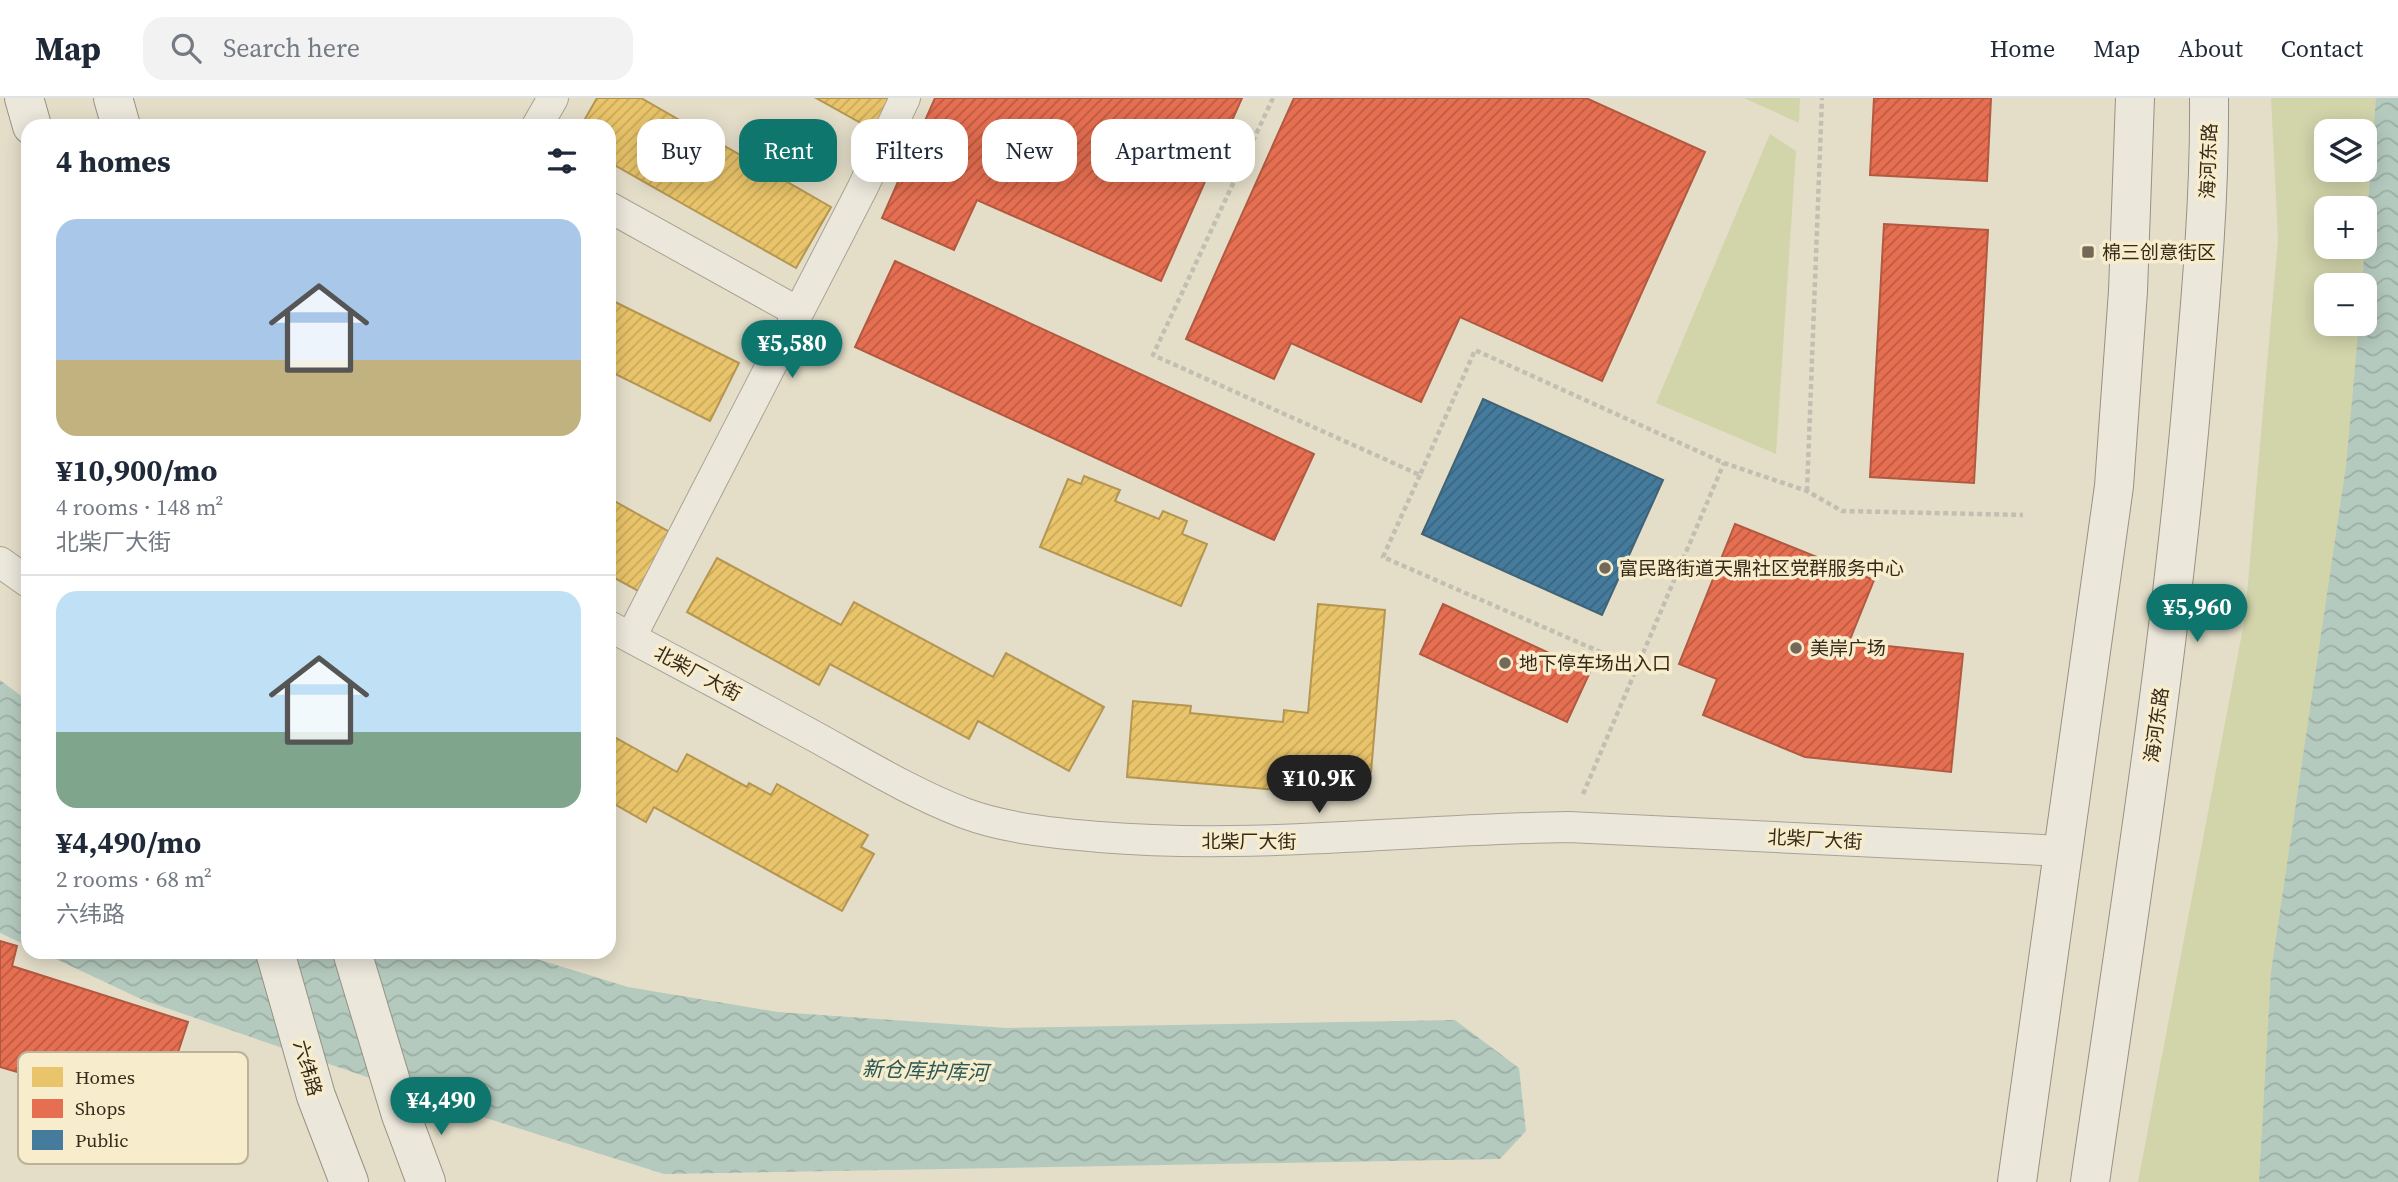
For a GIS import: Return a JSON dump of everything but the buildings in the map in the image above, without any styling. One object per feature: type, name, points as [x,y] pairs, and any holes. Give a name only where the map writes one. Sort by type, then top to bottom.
[{"type":"main road","points":[[24,98],[30,119]]},
{"type":"main road","points":[[113,98],[119,119]]},
{"type":"main road","points":[[2017,1182],[2114,486],[2128,291],[2135,98]]},
{"type":"main road","name":"海河东路","points":[[2090,1182],[2172,612],[2198,328],[2210,149],[2209,98]]},
{"type":"main road","name":"六纬路","points":[[277,959],[316,1096],[349,1182]]},
{"type":"main road","points":[[354,959],[401,1115],[426,1182]]},
{"type":"street","points":[[541,119],[553,98]]},
{"type":"street","points":[[620,631],[798,312],[905,98]]},
{"type":"street","points":[[616,210],[798,312]]},
{"type":"street","points":[[0,562],[21,577]]},
{"type":"street","name":"北柴厂大街","points":[[620,631],[894,780],[966,814],[1042,832],[1145,841],[1225,842],[1311,841],[1569,827],[2063,850]]},
{"type":"path","points":[[1273,98],[1153,355],[1420,475]]},
{"type":"path","points":[[1807,491],[1822,98]]},
{"type":"path","points":[[1637,668],[1383,557],[1475,351],[1724,463],[1807,491],[1843,511],[2023,515]]},
{"type":"path","points":[[1569,827],[1724,463]]},
{"type":"green space","points":[[1744,98],[1800,98],[1799,123]]},
{"type":"green space","points":[[2271,98],[2398,98],[2398,1182],[2138,1182],[2245,617],[2278,239]]},
{"type":"green space","points":[[1770,134],[1796,151],[1776,454],[1656,403]]},
{"type":"water","points":[[2376,98],[2398,98],[2398,1182],[2259,1182],[2271,972],[2346,466],[2358,336],[2377,336],[2377,273],[2363,273],[2364,259],[2377,259],[2377,196],[2369,196],[2370,182],[2377,182],[2377,119],[2374,119]]},
{"type":"water","points":[[0,680],[21,696],[21,943],[0,933]]},
{"type":"water","name":"新仓库护库河","points":[[56,959],[537,959],[628,987],[778,1012],[1007,1028],[1455,1020],[1519,1068],[1526,1131],[1500,1159],[664,1174],[489,1119],[143,1000]]},
{"type":"place","name":"棉三创意街区","points":[[2088,252]]},
{"type":"place","name":"富民路街道天鼎社区党群服务中心","points":[[1605,568]]},
{"type":"place","name":"美岸广场","points":[[1796,648]]},
{"type":"place","name":"地下停车场出入口","points":[[1505,663]]}]
